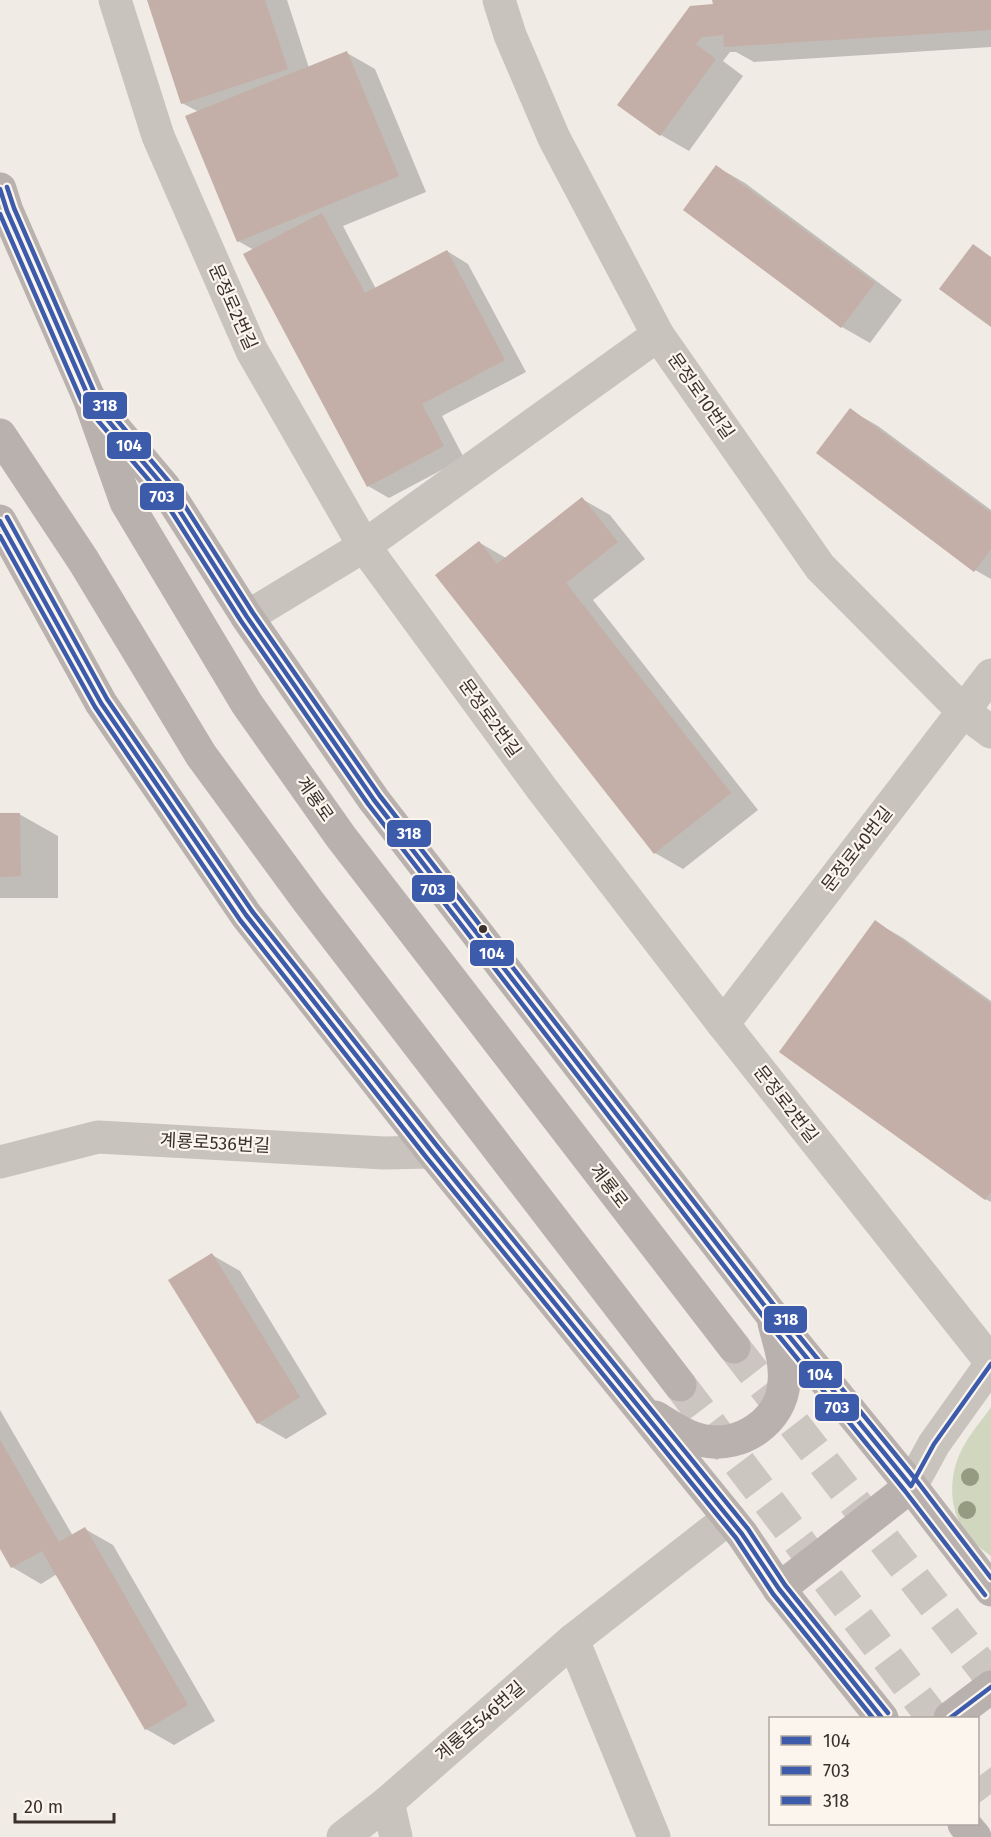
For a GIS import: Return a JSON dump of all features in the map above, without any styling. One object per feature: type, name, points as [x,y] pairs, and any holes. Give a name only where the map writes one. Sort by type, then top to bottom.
[{"type":"main road","name":"계룡로","points":[[0,189],[7,211],[89,398],[126,502],[247,704],[341,837],[734,1347]]},
{"type":"main road","points":[[89,398],[165,488],[247,617],[374,800],[771,1314],[911,1486],[991,1590]]},
{"type":"main road","points":[[0,435],[83,560],[201,754],[308,901],[680,1385]]},
{"type":"main road","points":[[0,521],[101,703],[246,915],[432,1152],[742,1534],[779,1589],[880,1717]]},
{"type":"main road","points":[[643,1411],[683,1433],[704,1441],[726,1442],[748,1436],[766,1423],[778,1405],[784,1384],[784,1363],[771,1314]]},
{"type":"main road","points":[[779,1589],[911,1486]]},
{"type":"main road","points":[[953,1717],[991,1687]]},
{"type":"main road","points":[[965,1825],[975,1837]]},
{"type":"street","name":"문정로2번길","points":[[115,0],[158,136],[252,351],[364,546],[542,789],[723,1024],[991,1363]]},
{"type":"street","name":"문정로10번길","points":[[499,0],[510,34],[555,138],[658,335],[820,567],[963,711],[991,732]]},
{"type":"street","points":[[247,617],[364,546],[658,335]]},
{"type":"street","name":"문정로40번길","points":[[723,1024],[991,675]]},
{"type":"street","name":"계룡로536번길","points":[[0,1162],[98,1137],[384,1153],[432,1152]]},
{"type":"street","points":[[911,1486],[934,1444],[991,1363]]},
{"type":"street","name":"계룡로546번길","points":[[343,1837],[388,1802],[573,1640],[729,1518]]},
{"type":"street","points":[[573,1640],[654,1837]]},
{"type":"street","points":[[388,1802],[396,1837]]},
{"type":"green space","points":[[991,1407],[991,1556],[964,1531],[958,1519],[952,1493],[955,1466],[960,1454]]},
{"type":"building","points":[[147,0],[265,0],[288,69],[181,104]]},
{"type":"building","points":[[712,0],[991,0],[991,30],[724,47],[723,35],[702,37],[696,44],[716,59],[660,136],[617,105],[690,6],[713,4]]},
{"type":"building","points":[[347,51],[399,176],[237,242],[185,116]]},
{"type":"building","points":[[716,165],[875,283],[841,328],[683,210]]},
{"type":"building","points":[[322,213],[365,293],[447,250],[505,360],[422,404],[444,446],[367,487],[243,254]]},
{"type":"building","points":[[973,244],[991,257],[991,327],[939,289]]},
{"type":"building","points":[[850,408],[991,513],[991,549],[974,572],[816,453]]},
{"type":"building","points":[[582,497],[618,542],[566,583],[731,793],[654,854],[435,575],[479,541],[497,564]]},
{"type":"building","points":[[0,813],[20,813],[21,876],[0,877]]},
{"type":"building","points":[[875,920],[991,1004],[991,1192],[985,1200],[779,1052]]},
{"type":"building","points":[[212,1253],[300,1397],[257,1424],[168,1280]]},
{"type":"building","points":[[0,1440],[59,1542],[85,1527],[188,1705],[145,1730],[42,1551],[11,1568],[0,1549]]},
{"type":"tunnel","points":[[734,1347],[991,1678]]},
{"type":"tunnel","points":[[680,1385],[932,1717]]},
{"type":"tunnel","points":[[979,1778],[991,1794]]},
{"type":"transit line","name":"318","points":[[7,187],[95,394],[171,484],[253,613],[380,796],[777,1309],[917,1481],[991,1578]]},
{"type":"transit line","name":"104","points":[[0,189],[7,211],[89,398],[165,488],[247,617],[374,800],[771,1314],[911,1486],[934,1444],[991,1364]]},
{"type":"transit line","name":"703","points":[[0,214],[82,402],[159,492],[241,621],[368,804],[765,1319],[905,1491],[985,1595]]},
{"type":"transit line","name":"318","points":[[7,517],[107,699],[252,911],[438,1147],[748,1529],[785,1585],[888,1713]]},
{"type":"transit line","name":"104","points":[[0,521],[101,703],[246,915],[432,1152],[742,1534],[779,1589],[881,1717]]},
{"type":"transit line","name":"703","points":[[0,536],[95,707],[240,920],[426,1157],[736,1538],[773,1594],[872,1717]]},
{"type":"transit line","name":"104","points":[[951,1717],[991,1687]]}]
